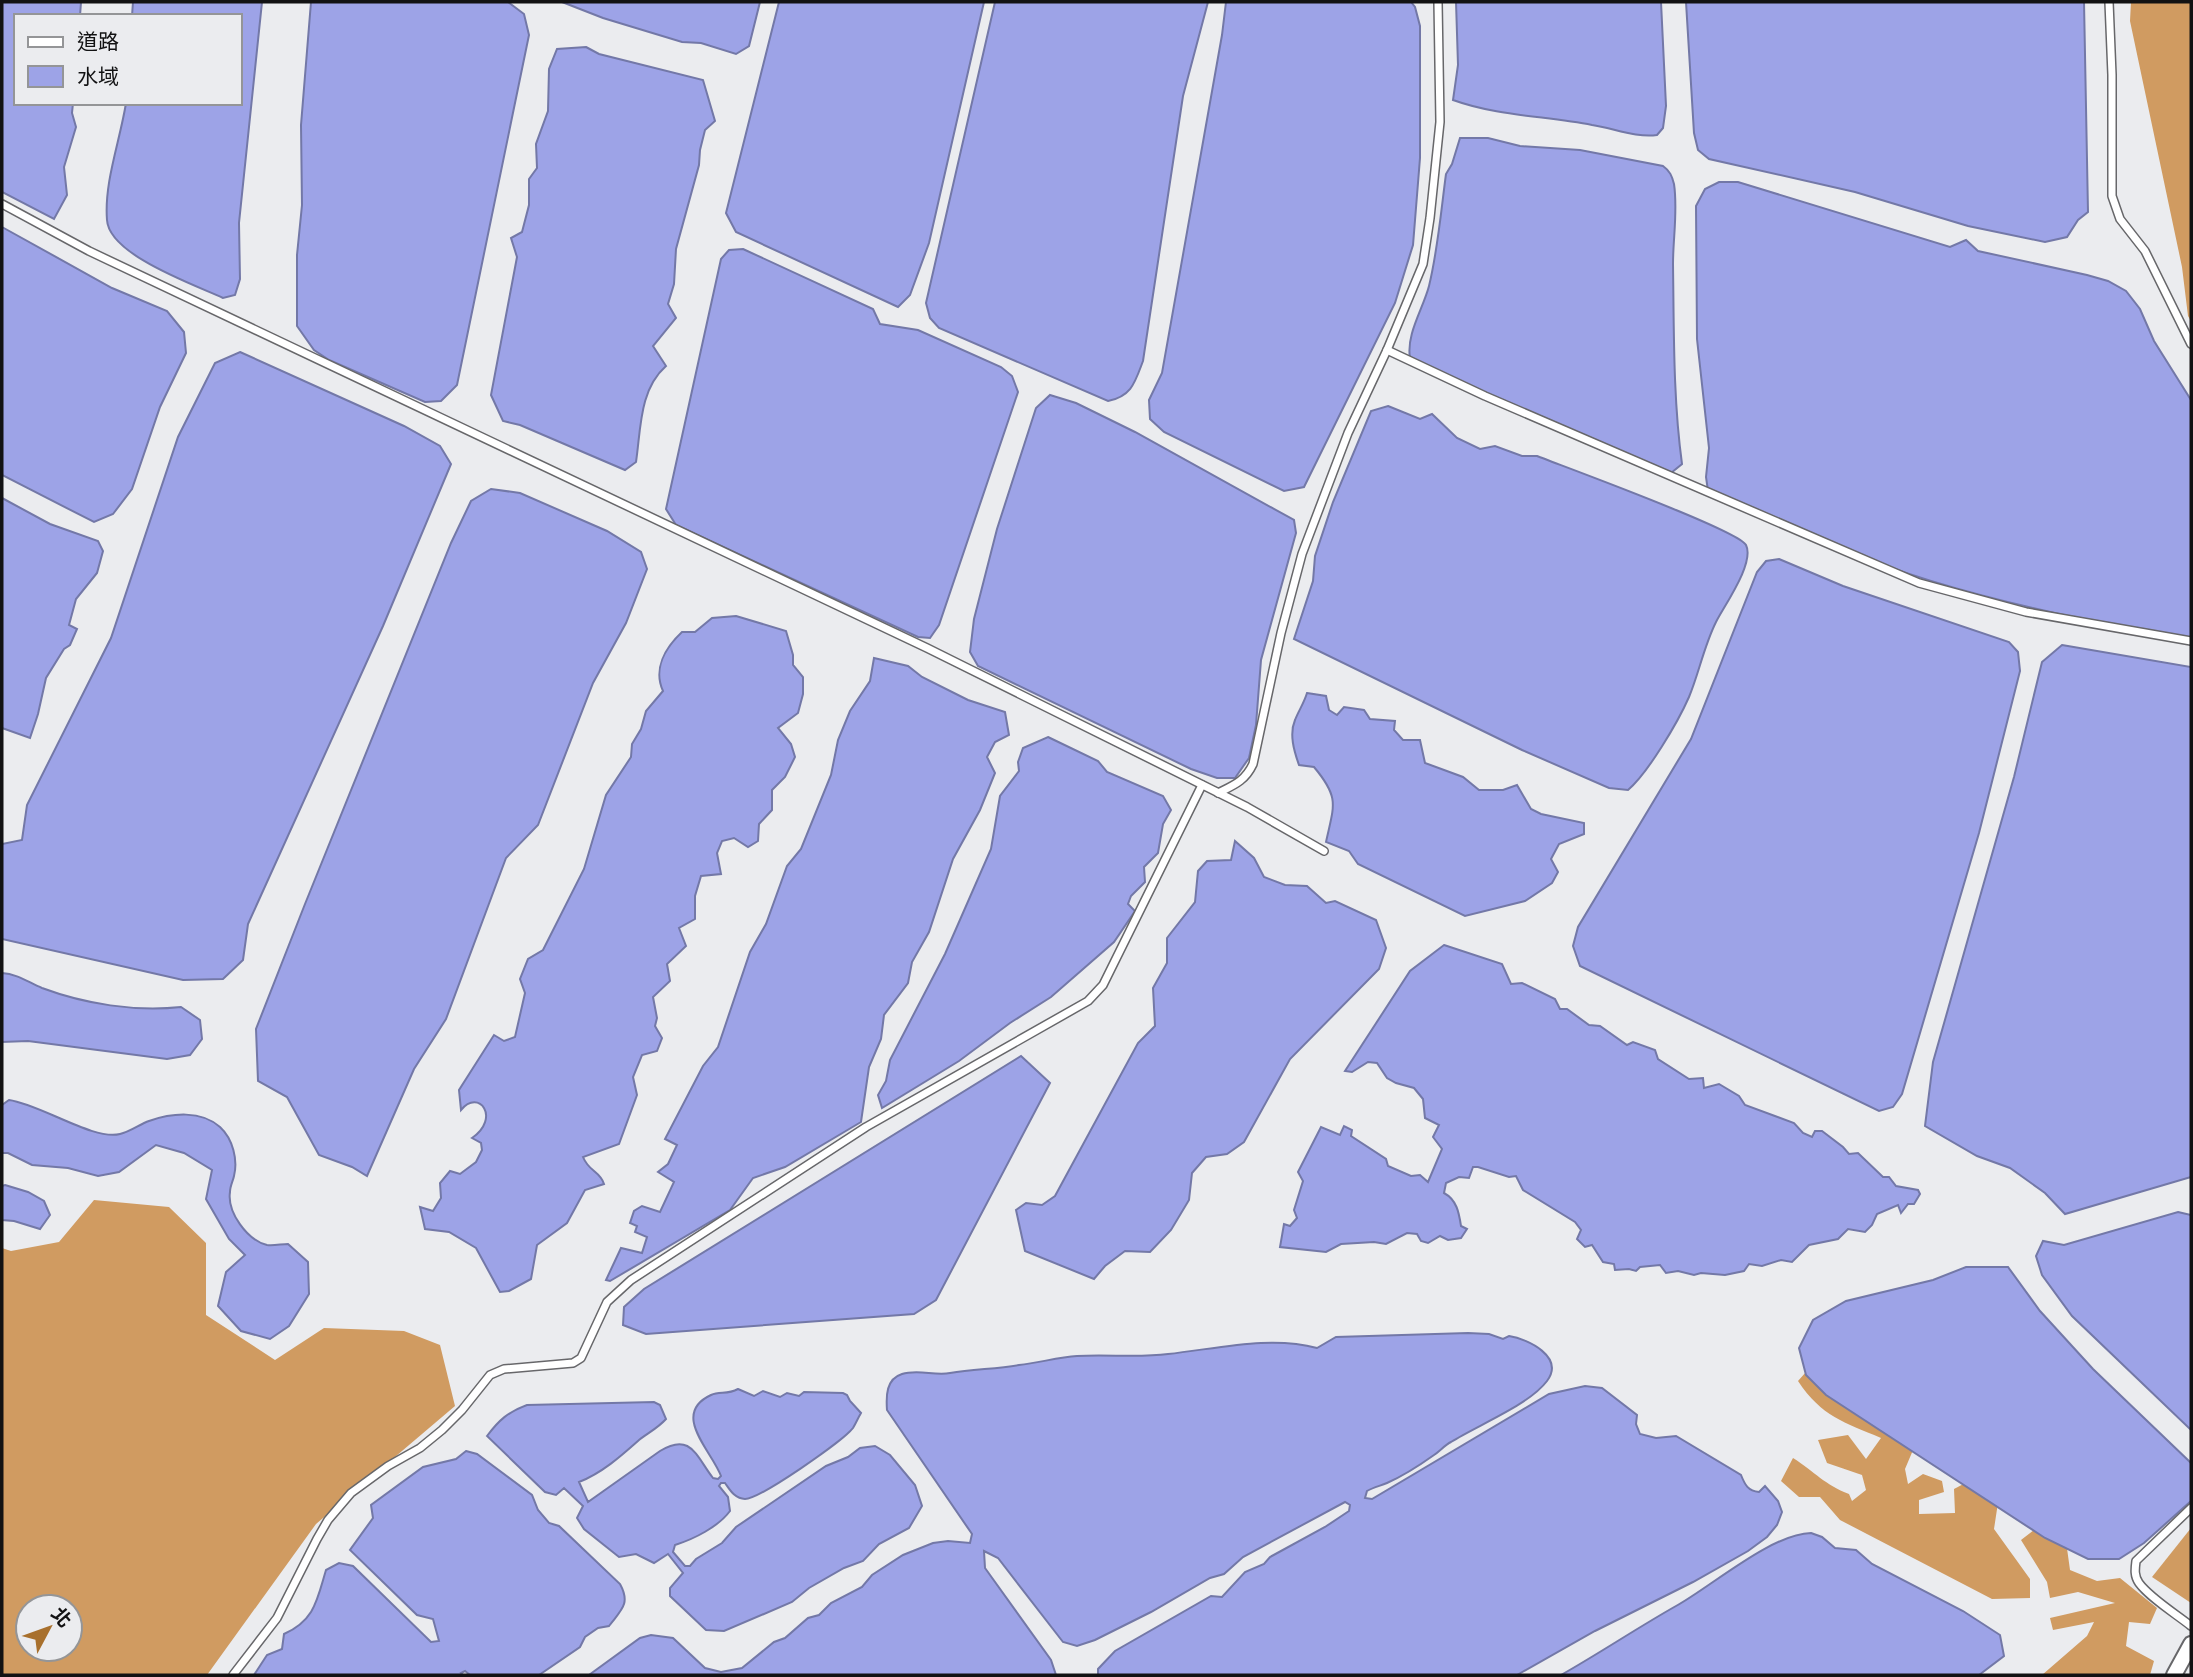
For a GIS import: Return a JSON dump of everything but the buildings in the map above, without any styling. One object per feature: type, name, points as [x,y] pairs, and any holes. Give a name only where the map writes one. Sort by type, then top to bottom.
[{"type":"street","points":[[2174,1675],[2191,1644]]},
{"type":"lane","points":[[1218,793],[1240,783],[1253,764],[1281,634],[1302,554],[1348,433],[1423,264],[1440,122],[1438,2]]},
{"type":"lane","points":[[2109,2],[2112,196],[2120,219],[2145,251],[2191,344]]},
{"type":"lane","points":[[2,204],[113,262],[927,648],[1218,793],[1324,851]]},
{"type":"lane","points":[[1387,349],[1485,396],[1919,583],[2026,612],[2191,640]]},
{"type":"lane","points":[[233,1675],[277,1618],[328,1520],[351,1493],[442,1430],[463,1410],[490,1375],[504,1369],[573,1363],[581,1358],[607,1302],[631,1280],[866,1127],[1088,1001],[1103,985],[1202,785]]},
{"type":"lane","points":[[2191,1508],[2136,1561],[2134,1571],[2138,1582],[2191,1626]]},
{"type":"shaded area","points":[[2131,2],[2191,2],[2191,321],[2130,21]]},
{"type":"shaded area","points":[[94,1200],[169,1207],[206,1243],[206,1315],[275,1360],[324,1328],[404,1331],[440,1345],[455,1406],[316,1524],[207,1675],[2,1675],[2,1248],[11,1251],[59,1242]]},
{"type":"shaded area","points":[[1814,1363],[1916,1443],[1905,1469],[1908,1484],[1923,1474],[1942,1481],[1944,1492],[1919,1500],[1919,1514],[1955,1513],[1954,1489],[1973,1479],[1999,1496],[1994,1529],[2030,1579],[2030,1598],[1992,1599],[1840,1520],[1820,1497],[1799,1497],[1781,1481],[1793,1458],[1849,1494],[1852,1501],[1866,1490],[1862,1475],[1827,1463],[1818,1440],[1848,1435],[1866,1459],[1881,1438],[1825,1411],[1807,1393],[1798,1381]]},
{"type":"shaded area","points":[[2042,1524],[2065,1534],[2070,1570],[2097,1581],[2120,1578],[2157,1608],[2150,1624],[2129,1622],[2126,1646],[2154,1661],[2150,1675],[2042,1675],[2087,1636],[2094,1622],[2053,1630],[2050,1618],[2115,1603],[2078,1592],[2050,1598],[2047,1582],[2021,1540]]},
{"type":"shaded area","points":[[2191,1528],[2191,1603],[2152,1577]]},
{"type":"water","points":[[2,2],[81,2],[80,14],[14,14],[14,105],[73,105],[76,127],[64,167],[67,195],[54,219],[2,192]]},
{"type":"water","points":[[133,2],[262,2],[239,223],[240,279],[235,295],[223,298],[137,257],[111,233],[107,206],[110,176],[126,105],[242,105],[242,14],[132,14]]},
{"type":"water","points":[[311,2],[508,2],[524,14],[529,35],[457,385],[441,401],[425,402],[329,360],[314,350],[297,326],[297,255],[302,205],[301,125]]},
{"type":"water","points":[[562,2],[760,2],[749,46],[736,54],[701,43],[682,42],[603,18]]},
{"type":"water","points":[[779,2],[984,2],[929,243],[910,295],[898,307],[736,232],[726,213]]},
{"type":"water","points":[[995,2],[1208,2],[1183,96],[1143,361],[1132,387],[1116,399],[1108,401],[939,328],[930,318],[926,303]]},
{"type":"water","points":[[1226,2],[1411,2],[1420,26],[1420,158],[1413,245],[1395,303],[1304,487],[1284,491],[1164,432],[1150,419],[1149,400],[1162,373]]},
{"type":"water","points":[[1456,2],[1661,2],[1666,106],[1663,128],[1657,135],[1641,135],[1487,109],[1453,100],[1458,65]]},
{"type":"water","points":[[1686,2],[2084,2],[2088,212],[2078,220],[2067,237],[2045,242],[1968,226],[1855,192],[1709,159],[1698,150],[1694,133]]},
{"type":"water","points":[[586,47],[599,54],[703,80],[715,121],[705,130],[699,165],[676,249],[674,284],[668,304],[676,318],[653,346],[666,366],[657,376],[646,398],[636,462],[625,470],[520,425],[503,421],[491,395],[517,257],[511,238],[522,232],[529,205],[529,179],[537,168],[536,144],[548,111],[549,69],[557,49]]},
{"type":"water","points":[[1460,138],[1488,138],[1520,146],[1580,150],[1663,166],[1670,174],[1676,204],[1673,264],[1674,364],[1682,464],[1671,473],[1654,471],[1410,358],[1410,340],[1432,272],[1446,174]]},
{"type":"water","points":[[1719,182],[1738,182],[1950,247],[1966,240],[1978,251],[2087,275],[2108,281],[2126,291],[2140,309],[2154,341],[2191,400],[2191,640],[2028,607],[1931,581],[1846,551],[1708,491],[1706,477],[1709,448],[1697,339],[1696,206],[1705,189]]},
{"type":"water","points":[[2,227],[112,288],[167,311],[184,332],[186,353],[160,407],[132,489],[113,514],[94,522],[2,475]]},
{"type":"water","points":[[743,249],[873,309],[880,324],[918,330],[1001,367],[1012,376],[1018,392],[939,625],[930,638],[918,637],[676,525],[666,509],[721,259],[729,250]]},
{"type":"water","points":[[240,352],[404,426],[440,446],[451,464],[383,626],[248,924],[243,960],[223,979],[183,980],[2,939],[2,844],[22,840],[27,805],[111,638],[178,437],[215,363]]},
{"type":"water","points":[[1050,395],[1076,403],[1135,432],[1294,520],[1296,533],[1261,660],[1256,725],[1249,758],[1235,778],[1217,778],[1191,769],[978,666],[970,652],[974,619],[997,529],[1036,408]]},
{"type":"water","points":[[1388,406],[1420,419],[1432,414],[1457,438],[1480,449],[1495,446],[1522,456],[1537,456],[1684,513],[1736,537],[1746,545],[1748,553],[1743,573],[1712,631],[1684,707],[1653,760],[1628,790],[1609,788],[1522,750],[1294,639],[1313,581],[1315,556],[1333,502],[1371,411]]},
{"type":"water","points":[[491,489],[520,493],[607,531],[641,552],[647,569],[626,623],[593,683],[538,825],[506,858],[446,1019],[414,1069],[367,1176],[352,1167],[319,1155],[287,1097],[258,1081],[256,1029],[451,543],[471,501]]},
{"type":"water","points":[[2,498],[50,524],[98,541],[103,551],[97,573],[76,599],[69,625],[77,629],[70,645],[64,649],[46,678],[30,738],[2,728]]},
{"type":"water","points":[[1779,559],[1843,586],[2009,642],[2018,652],[2020,671],[1979,833],[1902,1094],[1893,1107],[1879,1111],[1580,966],[1573,946],[1578,927],[1691,739],[1757,572],[1766,561]]},
{"type":"water","points":[[736,616],[786,631],[793,665],[803,677],[803,694],[798,713],[778,728],[791,744],[795,757],[785,777],[772,790],[772,810],[759,824],[758,841],[748,847],[734,838],[722,841],[717,853],[721,874],[701,876],[695,896],[695,919],[679,928],[686,946],[667,964],[670,981],[653,997],[657,1018],[655,1026],[662,1038],[657,1051],[642,1055],[633,1077],[637,1095],[619,1144],[583,1157],[604,1184],[585,1190],[567,1223],[537,1245],[531,1279],[509,1291],[500,1292],[476,1248],[449,1232],[425,1229],[420,1207],[433,1211],[441,1198],[440,1183],[450,1171],[460,1174],[476,1162],[482,1150],[481,1143],[472,1138],[485,1122],[484,1108],[474,1102],[461,1110],[459,1090],[494,1035],[504,1041],[515,1037],[525,993],[520,979],[528,959],[543,950],[584,869],[606,795],[631,757],[632,744],[641,729],[646,711],[663,691],[660,667],[670,645],[682,632],[695,632],[712,618]]},
{"type":"water","points":[[2062,645],[2191,667],[2191,1177],[2065,1214],[2045,1193],[2010,1168],[1977,1156],[1925,1126],[1933,1062],[2014,777],[2042,662]]},
{"type":"water","points":[[874,658],[908,666],[922,677],[968,700],[1005,712],[1009,735],[995,742],[987,757],[995,773],[980,810],[953,859],[929,932],[912,962],[908,983],[884,1015],[881,1039],[869,1067],[861,1122],[785,1167],[753,1178],[730,1210],[610,1281],[606,1280],[621,1248],[642,1253],[647,1237],[635,1232],[637,1226],[630,1223],[634,1211],[642,1206],[660,1212],[674,1182],[658,1172],[668,1164],[677,1145],[665,1139],[703,1066],[718,1047],[750,952],[766,924],[787,866],[801,849],[831,775],[838,740],[850,711],[870,681]]},
{"type":"water","points":[[1307,693],[1326,696],[1329,710],[1337,715],[1344,707],[1364,710],[1370,719],[1395,721],[1394,730],[1403,740],[1420,740],[1425,763],[1463,777],[1479,790],[1503,790],[1517,785],[1531,809],[1541,814],[1584,823],[1584,834],[1559,844],[1551,859],[1558,872],[1552,883],[1525,901],[1465,916],[1358,864],[1349,851],[1326,842],[1333,810],[1331,795],[1314,767],[1299,765],[1295,754],[1293,725]]},
{"type":"water","points":[[1048,737],[1098,761],[1107,772],[1163,796],[1171,810],[1163,824],[1158,853],[1144,867],[1145,882],[1131,896],[1128,904],[1135,911],[1114,942],[1051,997],[959,1061],[882,1108],[878,1095],[886,1081],[890,1060],[945,954],[991,849],[1000,796],[1019,771],[1018,762],[1023,748]]},
{"type":"water","points":[[1235,841],[1254,858],[1264,877],[1285,885],[1307,886],[1326,903],[1335,901],[1376,920],[1386,948],[1379,969],[1290,1059],[1244,1142],[1227,1154],[1206,1157],[1192,1173],[1189,1200],[1171,1230],[1150,1252],[1125,1251],[1105,1266],[1094,1279],[1025,1251],[1016,1210],[1026,1203],[1042,1205],[1055,1196],[1138,1043],[1155,1026],[1153,988],[1167,963],[1167,938],[1195,902],[1198,871],[1207,861],[1231,860]]},
{"type":"water","points":[[1444,945],[1502,964],[1511,984],[1522,983],[1555,999],[1560,1009],[1567,1009],[1589,1025],[1600,1026],[1627,1045],[1633,1042],[1655,1050],[1658,1059],[1689,1079],[1703,1078],[1704,1088],[1719,1084],[1739,1096],[1745,1105],[1794,1123],[1803,1133],[1812,1137],[1815,1131],[1822,1131],[1849,1154],[1858,1153],[1883,1177],[1889,1177],[1896,1186],[1918,1190],[1920,1194],[1914,1204],[1908,1204],[1901,1213],[1898,1205],[1877,1214],[1865,1232],[1848,1229],[1838,1239],[1809,1245],[1792,1262],[1781,1260],[1762,1266],[1749,1264],[1744,1271],[1725,1275],[1694,1275],[1678,1271],[1666,1273],[1660,1265],[1640,1267],[1636,1271],[1615,1270],[1614,1264],[1603,1262],[1592,1245],[1585,1247],[1577,1239],[1581,1230],[1575,1222],[1523,1190],[1516,1176],[1509,1177],[1478,1167],[1473,1167],[1469,1178],[1459,1177],[1446,1183],[1444,1193],[1455,1203],[1461,1226],[1467,1229],[1461,1238],[1448,1240],[1440,1236],[1428,1243],[1421,1241],[1417,1234],[1407,1233],[1386,1244],[1341,1244],[1326,1252],[1280,1247],[1284,1224],[1290,1226],[1297,1218],[1294,1210],[1303,1181],[1298,1172],[1321,1127],[1340,1135],[1344,1126],[1352,1130],[1351,1136],[1386,1159],[1388,1166],[1411,1176],[1420,1175],[1428,1182],[1442,1149],[1433,1137],[1439,1125],[1425,1118],[1423,1099],[1414,1088],[1387,1078],[1377,1063],[1368,1062],[1352,1072],[1345,1071],[1410,971]]},
{"type":"water","points":[[2,973],[58,994],[93,1002],[128,1007],[181,1007],[200,1020],[202,1039],[190,1055],[167,1059],[28,1041],[2,1042]]},
{"type":"water","points":[[1021,1056],[1050,1083],[936,1300],[914,1314],[646,1334],[623,1325],[624,1307],[644,1289]]},
{"type":"water","points":[[9,1100],[109,1135],[124,1133],[149,1121],[177,1115],[204,1118],[220,1127],[228,1137],[235,1157],[230,1200],[240,1224],[260,1242],[269,1245],[288,1244],[308,1262],[309,1294],[289,1326],[270,1339],[241,1331],[218,1306],[226,1272],[245,1255],[229,1239],[206,1199],[212,1170],[184,1153],[156,1145],[119,1172],[98,1176],[68,1168],[32,1165],[8,1153],[2,1153],[2,1105]]},
{"type":"water","points":[[2,1186],[28,1192],[44,1201],[50,1215],[40,1229],[2,1220]]},
{"type":"water","points":[[2178,1212],[2191,1215],[2191,1430],[2072,1316],[2042,1275],[2036,1256],[2043,1241],[2064,1245]]},
{"type":"water","points":[[1966,1267],[2008,1267],[2040,1311],[2093,1369],[2191,1463],[2191,1501],[2144,1543],[2119,1559],[2088,1559],[2045,1538],[1826,1395],[1806,1375],[1799,1348],[1813,1320],[1846,1301],[1933,1280]]},
{"type":"water","points":[[1489,1334],[1503,1339],[1509,1336],[1534,1345],[1548,1357],[1551,1364],[1547,1381],[1516,1406],[1449,1443],[1405,1474],[1367,1491],[1365,1498],[1372,1499],[1549,1394],[1585,1386],[1602,1388],[1637,1415],[1636,1424],[1640,1434],[1656,1438],[1676,1436],[1741,1475],[1750,1489],[1759,1492],[1765,1486],[1778,1501],[1782,1512],[1777,1525],[1767,1537],[1748,1551],[1517,1675],[1098,1675],[1098,1669],[1115,1651],[1211,1596],[1222,1597],[1245,1572],[1264,1564],[1270,1557],[1349,1511],[1350,1505],[1345,1502],[1243,1557],[1224,1574],[1210,1578],[1151,1612],[1077,1646],[1063,1642],[998,1558],[984,1551],[985,1568],[1051,1660],[1056,1675],[589,1675],[640,1638],[651,1635],[673,1638],[705,1668],[721,1672],[742,1668],[808,1618],[819,1615],[831,1603],[862,1587],[872,1575],[903,1555],[933,1543],[970,1543],[972,1534],[887,1410],[890,1384],[902,1374],[944,1374],[1070,1357],[1157,1355],[1243,1344],[1281,1343],[1317,1348],[1336,1337]]},
{"type":"water","points":[[738,1389],[754,1396],[763,1391],[780,1397],[787,1393],[799,1396],[804,1392],[843,1393],[861,1413],[853,1428],[834,1445],[767,1490],[745,1499],[733,1494],[725,1483],[721,1483],[719,1486],[728,1497],[730,1511],[705,1532],[675,1545],[673,1552],[685,1566],[690,1566],[696,1559],[722,1543],[736,1527],[826,1466],[848,1457],[860,1448],[875,1446],[890,1455],[915,1485],[922,1506],[909,1528],[879,1544],[863,1561],[844,1568],[809,1588],[792,1602],[724,1631],[706,1630],[670,1596],[670,1588],[683,1573],[668,1554],[654,1563],[636,1554],[619,1557],[584,1529],[577,1518],[583,1506],[564,1488],[556,1495],[545,1492],[487,1436],[504,1417],[527,1405],[654,1402],[660,1405],[666,1419],[611,1464],[579,1482],[588,1502],[660,1451],[679,1444],[692,1449],[713,1478],[718,1479],[721,1476],[697,1433],[694,1412],[699,1403],[711,1395]]},
{"type":"water","points":[[466,1451],[477,1454],[532,1495],[538,1510],[549,1523],[559,1526],[620,1584],[625,1602],[609,1626],[598,1628],[585,1637],[580,1647],[539,1675],[470,1675],[465,1671],[461,1673],[463,1675],[254,1675],[267,1655],[282,1649],[284,1634],[309,1616],[326,1570],[339,1563],[353,1566],[431,1642],[439,1641],[433,1619],[417,1615],[350,1550],[373,1518],[371,1505],[423,1467],[456,1459]]},
{"type":"water","points":[[1811,1533],[1822,1537],[1835,1548],[1856,1550],[1872,1564],[1963,1611],[2000,1635],[2004,1656],[1979,1675],[1561,1675],[1760,1551],[1795,1536]]}]
